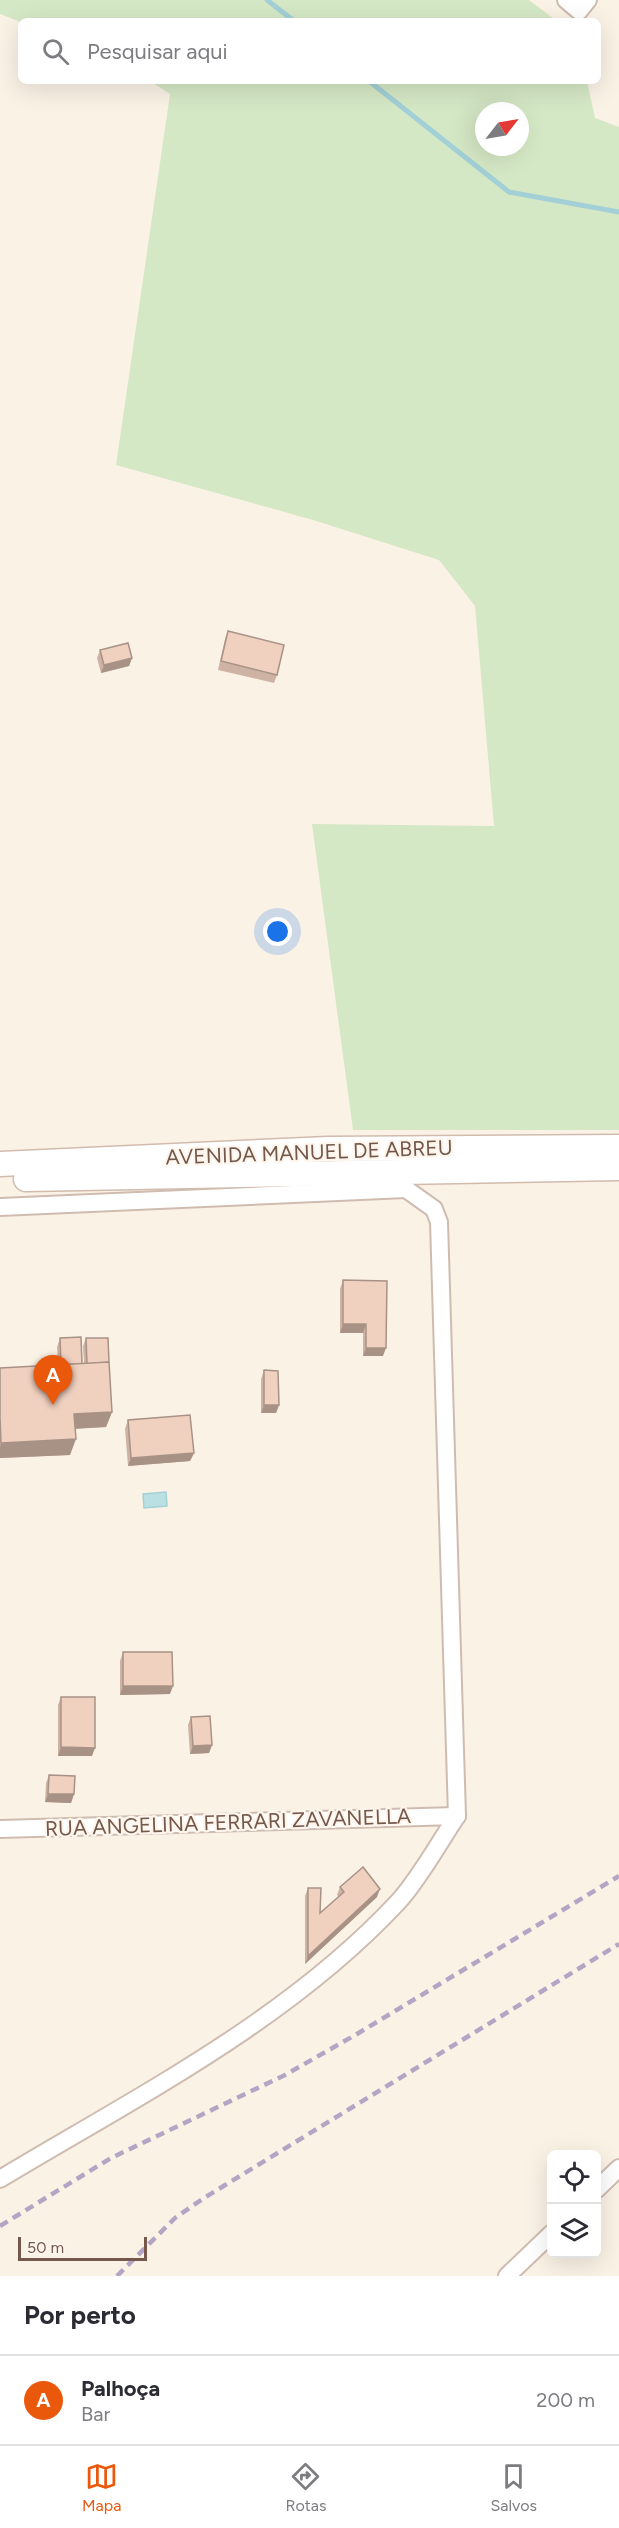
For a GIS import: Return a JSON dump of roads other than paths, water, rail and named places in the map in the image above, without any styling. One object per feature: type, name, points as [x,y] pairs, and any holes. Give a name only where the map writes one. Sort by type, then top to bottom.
[{"type":"main road","name":"AVENIDA MANUEL DE ABREU","points":[[0,1164],[328,1149],[619,1147]]},
{"type":"main road","name":"AVENIDA MANUEL DE ABREU","points":[[0,1179],[619,1168]]},
{"type":"street","points":[[566,0],[583,5]]},
{"type":"street","points":[[0,1207],[406,1189],[434,1209],[439,1221],[457,1816],[400,1901],[334,1964],[242,2033],[0,2180]]},
{"type":"street","name":"RUA ANGELINA FERRARI ZAVANELLA","points":[[0,1829],[457,1816]]},
{"type":"street","points":[[601,2186],[619,2168]]},
{"type":"street","points":[[507,2276],[547,2238]]},
{"type":"water","points":[[166,1492],[167,1506],[144,1508],[143,1494]]},
{"type":"waterway","points":[[267,0],[290,18]]},
{"type":"waterway","points":[[373,84],[509,192],[619,212]]},
{"type":"railway","points":[[0,2226],[111,2158],[285,2075],[619,1876]]},
{"type":"railway","points":[[117,2276],[175,2218],[204,2198],[619,1944]]},
{"type":"place","name":"Palhoça","points":[[53,1405]]}]
